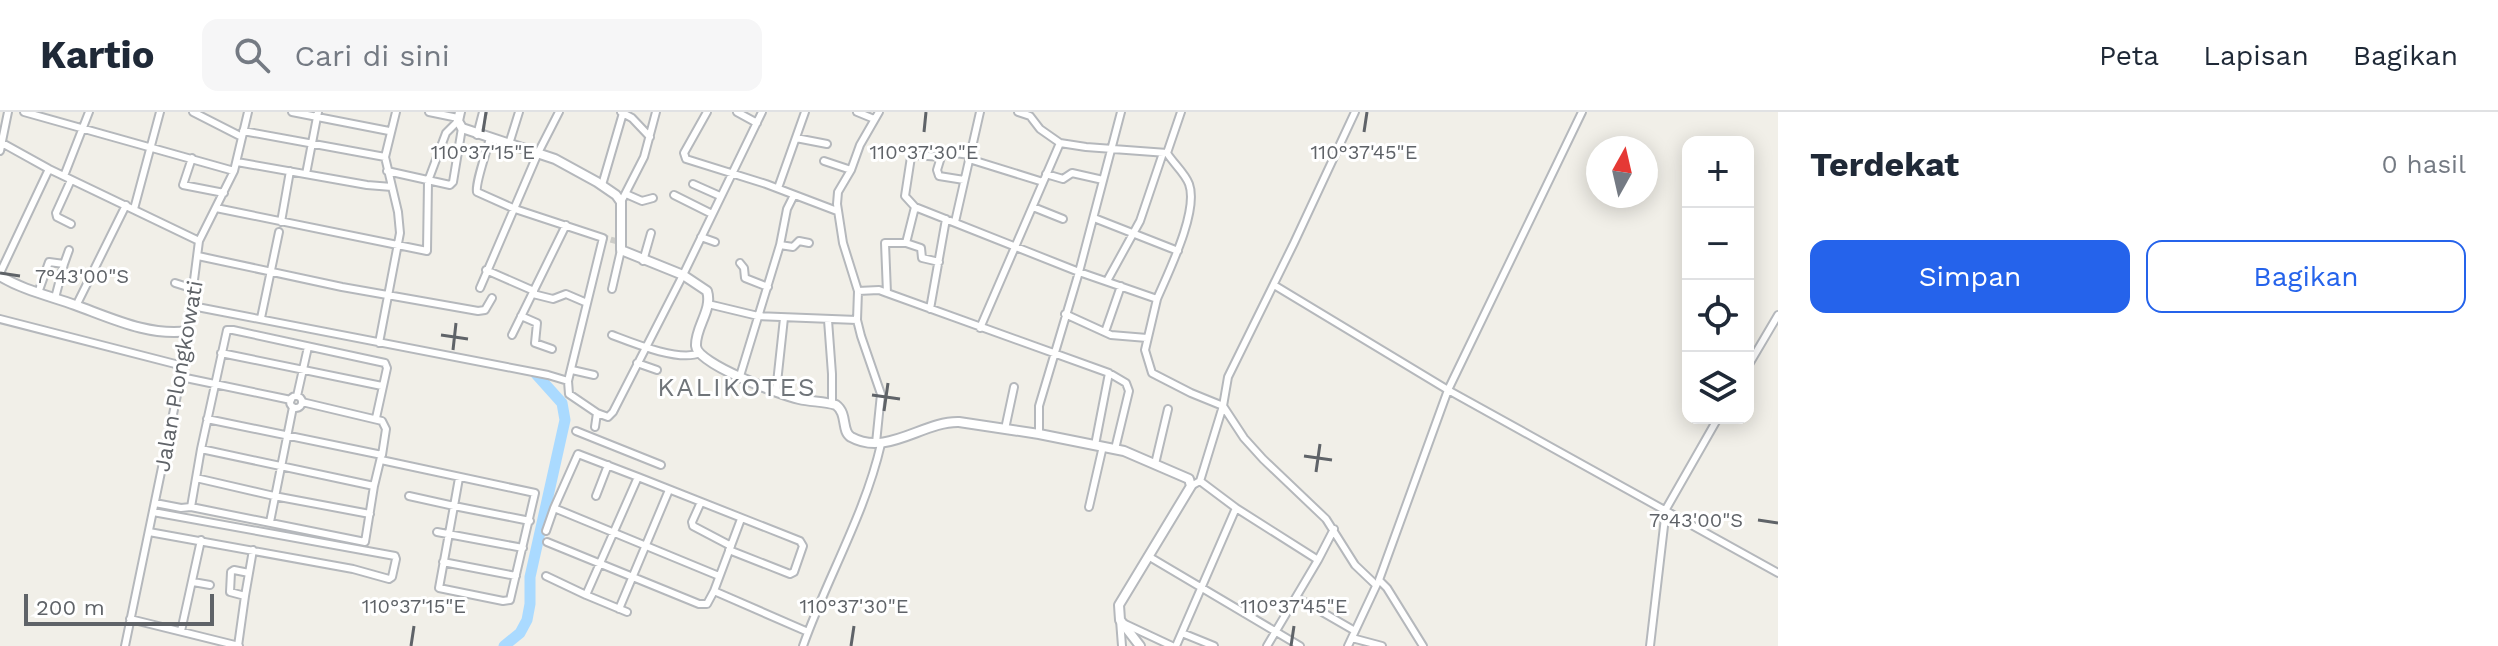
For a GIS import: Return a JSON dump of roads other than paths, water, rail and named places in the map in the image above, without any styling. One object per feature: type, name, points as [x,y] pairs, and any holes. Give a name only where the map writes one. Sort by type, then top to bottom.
[{"type":"street","points":[[0,151],[8,112]]},
{"type":"street","points":[[24,112],[234,171]]},
{"type":"street","points":[[64,176],[89,112]]},
{"type":"street","points":[[134,209],[160,112]]},
{"type":"street","points":[[193,112],[243,134],[385,157]]},
{"type":"street","name":"Jalan Plongkowati","points":[[125,646],[181,377],[199,241],[234,171],[248,112]]},
{"type":"street","points":[[292,112],[318,114],[389,131]]},
{"type":"street","points":[[379,343],[399,245],[400,221],[385,157],[396,112]]},
{"type":"street","points":[[429,112],[459,120],[477,135],[538,153],[571,167],[616,195],[642,201],[653,198]]},
{"type":"street","points":[[477,135],[483,112]]},
{"type":"street","points":[[509,144],[519,112]]},
{"type":"street","points":[[480,288],[559,112]]},
{"type":"street","points":[[602,185],[622,112],[650,137]]},
{"type":"street","points":[[612,289],[621,250],[624,198],[644,157],[656,112]]},
{"type":"street","points":[[707,112],[684,156],[697,164],[778,188],[837,211]]},
{"type":"street","points":[[737,112],[757,123]]},
{"type":"street","points":[[490,138],[475,191],[515,209],[603,238],[568,381],[569,394],[605,417],[610,415],[683,275],[762,112]]},
{"type":"street","points":[[778,188],[805,112]]},
{"type":"street","points":[[857,112],[874,119]]},
{"type":"street","points":[[803,646],[853,528],[873,473],[879,444],[881,394],[857,320],[858,291],[846,255],[837,211],[838,192],[879,112]]},
{"type":"street","points":[[955,222],[980,112]]},
{"type":"street","points":[[1018,112],[1030,116],[1040,129],[1060,143],[1165,153],[1189,182],[1189,209],[1178,251],[1157,299],[1147,338],[1146,358],[1152,373],[1223,406],[1256,451],[1334,529],[1355,565],[1387,588],[1423,646]]},
{"type":"street","points":[[1039,434],[1039,406],[1079,272],[1121,112]]},
{"type":"street","points":[[1107,281],[1134,232],[1181,112]]},
{"type":"street","points":[[1122,646],[1119,605],[1191,486],[1200,481],[1223,406],[1228,377],[1355,112]]},
{"type":"street","points":[[1348,646],[1377,582],[1448,390],[1582,112]]},
{"type":"street","points":[[306,174],[318,114]]},
{"type":"street","points":[[216,208],[429,250],[426,216],[428,181],[446,133],[459,120]]},
{"type":"street","points":[[387,171],[450,185],[453,182],[459,120]]},
{"type":"street","points":[[796,138],[827,144]]},
{"type":"street","points":[[2,143],[199,241]]},
{"type":"street","points":[[980,328],[1060,143]]},
{"type":"street","points":[[964,180],[939,176],[937,170],[941,157],[947,152],[1043,182]]},
{"type":"street","points":[[941,157],[911,157],[905,193],[906,199],[915,207],[1079,272],[1157,299]]},
{"type":"street","points":[[192,158],[183,185],[224,193]]},
{"type":"street","points":[[824,161],[851,170]]},
{"type":"street","points":[[237,162],[392,187]]},
{"type":"street","points":[[49,169],[0,275],[15,285],[149,330],[189,331]]},
{"type":"street","points":[[281,222],[290,171]]},
{"type":"street","points":[[1046,174],[1063,179],[1072,173],[1103,180]]},
{"type":"street","points":[[71,180],[56,213],[57,217],[71,224]]},
{"type":"street","points":[[693,184],[720,196]]},
{"type":"street","points":[[674,195],[712,214]]},
{"type":"street","points":[[740,376],[780,245],[787,209],[794,195]]},
{"type":"street","points":[[76,306],[126,205]]},
{"type":"street","points":[[906,243],[915,207]]},
{"type":"street","points":[[1033,207],[1063,219]]},
{"type":"street","points":[[1094,218],[1178,251]]},
{"type":"street","points":[[930,309],[946,219]]},
{"type":"street","points":[[512,335],[566,225]]},
{"type":"street","points":[[261,318],[279,232]]},
{"type":"street","points":[[643,261],[651,233]]},
{"type":"street","points":[[701,237],[715,242]]},
{"type":"street","points":[[780,245],[793,247],[799,241],[809,243]]},
{"type":"street","points":[[887,293],[885,243],[920,247],[922,258],[939,262]]},
{"type":"street","points":[[55,298],[69,250]]},
{"type":"street","points":[[621,250],[683,275],[707,291],[708,304],[696,347],[707,360],[776,392],[802,400],[832,403],[844,413],[848,435],[879,444],[952,422],[1039,434],[1132,453],[1189,479],[1191,486]]},
{"type":"street","points":[[198,256],[389,296],[478,311],[486,308],[492,298]]},
{"type":"street","points":[[38,293],[49,262],[64,264]]},
{"type":"street","points":[[740,263],[745,278],[768,287]]},
{"type":"street","points":[[486,270],[533,293],[553,299],[566,294],[587,303]]},
{"type":"street","points":[[175,283],[194,289]]},
{"type":"street","points":[[1274,285],[1448,390],[1778,573]]},
{"type":"street","points":[[1105,332],[1121,286]]},
{"type":"street","points":[[858,291],[879,290],[1109,373],[1126,383],[1129,391],[1115,449]]},
{"type":"street","points":[[708,304],[758,316],[857,320]]},
{"type":"street","points":[[192,306],[568,381]]},
{"type":"street","points":[[1065,314],[1105,332],[1147,338]]},
{"type":"street","points":[[1754,356],[1778,315]]},
{"type":"street","points":[[521,316],[537,323],[535,343],[552,349]]},
{"type":"street","points":[[776,392],[784,318]]},
{"type":"street","points":[[0,319],[183,366]]},
{"type":"street","points":[[828,320],[832,403]]},
{"type":"street","points":[[191,507],[224,333],[230,329],[385,363],[387,368],[376,418]]},
{"type":"street","points":[[612,335],[687,357],[700,353]]},
{"type":"street","points":[[270,522],[308,347]]},
{"type":"street","points":[[221,353],[382,386]]},
{"type":"street","points":[[637,363],[657,370]]},
{"type":"street","points":[[572,370],[594,375]]},
{"type":"street","points":[[1089,507],[1109,373]]},
{"type":"street","points":[[155,503],[191,507],[365,542],[374,486],[383,459],[386,429],[383,422],[376,418],[181,377]]},
{"type":"street","points":[[1005,429],[1014,387]]},
{"type":"street","points":[[1155,464],[1168,409]]},
{"type":"street","points":[[595,427],[597,413]]},
{"type":"street","points":[[207,419],[459,478],[534,492],[510,600],[439,588],[459,478]]},
{"type":"street","points":[[1650,646],[1666,509],[1715,424]]},
{"type":"street","points":[[576,431],[661,465]]},
{"type":"street","points":[[201,449],[374,486]]},
{"type":"street","points":[[568,451],[634,475],[669,490],[701,502],[801,543],[803,548],[794,572],[790,574],[730,548],[693,526],[701,502]]},
{"type":"street","points":[[546,531],[578,454]]},
{"type":"street","points":[[586,595],[613,532],[638,457]]},
{"type":"street","points":[[596,496],[608,465]]},
{"type":"street","points":[[196,478],[370,514]]},
{"type":"street","points":[[1200,481],[1236,508],[1318,560]]},
{"type":"street","points":[[619,609],[669,490]]},
{"type":"street","points":[[409,496],[530,521]]},
{"type":"street","points":[[554,508],[719,576]]},
{"type":"street","points":[[1121,621],[1174,646],[1236,508]]},
{"type":"street","points":[[149,532],[389,579],[396,559],[395,556],[153,512]]},
{"type":"street","points":[[547,542],[702,605],[707,604],[714,591],[741,519]]},
{"type":"street","points":[[1267,646],[1334,529]]},
{"type":"street","points":[[437,532],[523,548]]},
{"type":"street","points":[[181,631],[201,540]]},
{"type":"street","points":[[130,619],[238,646],[253,550]]},
{"type":"street","points":[[1148,556],[1300,646]]},
{"type":"street","points":[[443,562],[516,576]]},
{"type":"street","points":[[245,596],[230,592],[231,572],[249,573]]},
{"type":"street","points":[[546,576],[627,612]]},
{"type":"street","points":[[193,582],[210,585]]},
{"type":"street","points":[[714,591],[808,632]]},
{"type":"street","points":[[1296,597],[1353,634],[1382,646]]},
{"type":"street","points":[[1121,621],[1140,646]]},
{"type":"street","points":[[1182,633],[1214,646]]},
{"type":"waterway","points":[[504,646],[520,633],[527,620],[530,577],[565,420],[562,403],[536,374]]},
{"type":"tunnel","points":[[602,237],[619,242]]},
{"type":"district","name":"KALIKOTES","points":[[737,387]]}]
